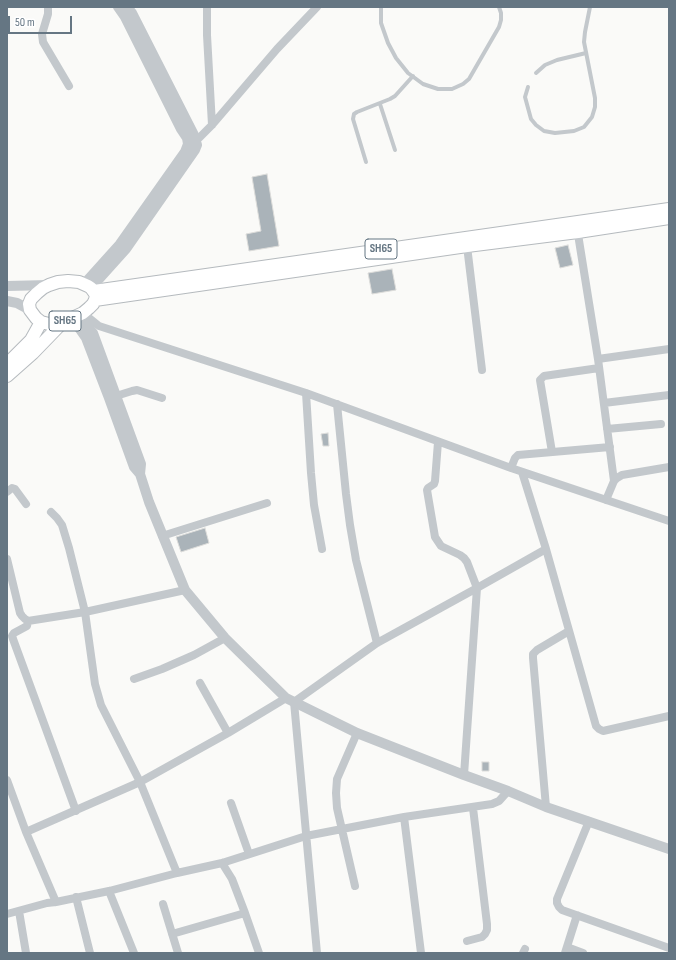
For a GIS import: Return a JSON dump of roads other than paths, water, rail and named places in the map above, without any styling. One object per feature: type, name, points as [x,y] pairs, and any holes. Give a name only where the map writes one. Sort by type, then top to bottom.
[{"type":"main road","name":"SH65","points":[[74,317],[49,324],[41,322],[30,310],[29,304],[31,299],[40,290],[58,282],[79,282],[91,291],[467,246],[669,209]]},
{"type":"main road","name":"SH65","points":[[91,291],[577,227],[669,218]]},
{"type":"main road","name":"SH65","points":[[7,376],[74,317],[89,308],[91,291]]},
{"type":"main road","name":"SH65","points":[[7,364],[31,340],[41,322]]},
{"type":"street","points":[[48,7],[48,14],[42,34],[43,42],[69,86]]},
{"type":"street","points":[[118,7],[125,17],[181,129],[186,138],[192,142]]},
{"type":"street","points":[[127,7],[191,128],[192,142]]},
{"type":"street","points":[[207,7],[207,36],[212,125]]},
{"type":"street","points":[[91,291],[120,244],[192,142],[199,138],[212,125],[277,49],[317,7]]},
{"type":"street","points":[[577,227],[598,358],[614,481]]},
{"type":"street","points":[[467,246],[482,370]]},
{"type":"street","points":[[7,286],[49,285]]},
{"type":"street","points":[[7,301],[17,303],[30,310]]},
{"type":"street","points":[[74,317],[306,393],[522,472],[669,522]]},
{"type":"street","points":[[74,317],[93,333],[141,464],[140,474]]},
{"type":"street","points":[[74,317],[86,338],[134,467],[140,474],[162,536],[185,590],[225,638],[290,700],[357,733],[546,807],[669,849]]},
{"type":"street","points":[[598,358],[669,349]]},
{"type":"street","points":[[552,452],[540,380],[544,376],[599,368]]},
{"type":"street","points":[[116,396],[137,390],[162,398]]},
{"type":"street","points":[[306,393],[314,505],[322,549]]},
{"type":"street","points":[[604,403],[669,395]]},
{"type":"street","points":[[337,404],[350,525],[356,560],[377,643]]},
{"type":"street","points":[[607,429],[661,424]]},
{"type":"street","points":[[438,442],[435,481],[434,484],[427,490],[435,537],[441,546],[464,558],[478,588],[464,775]]},
{"type":"street","points":[[511,468],[515,458],[518,455],[610,447]]},
{"type":"street","points":[[606,500],[614,481],[622,475],[669,467]]},
{"type":"street","points":[[522,472],[546,549],[596,726],[603,731],[669,716]]},
{"type":"street","points":[[7,492],[12,488],[15,489],[26,504]]},
{"type":"street","points":[[162,536],[267,503]]},
{"type":"street","points":[[51,512],[62,525],[65,534],[85,612],[95,684],[101,705],[140,782],[177,873]]},
{"type":"street","points":[[26,832],[140,782],[290,700],[377,643],[546,549]]},
{"type":"street","points":[[7,558],[20,613],[25,620],[28,621],[85,612],[185,590]]},
{"type":"street","points":[[28,621],[27,626],[14,633],[12,636],[76,811]]},
{"type":"street","points":[[546,807],[533,654],[537,650],[569,632]]},
{"type":"street","points":[[134,678],[162,669],[194,655],[225,638]]},
{"type":"street","points":[[200,683],[228,733]]},
{"type":"street","points":[[290,700],[306,836],[317,953]]},
{"type":"street","points":[[355,886],[337,808],[336,793],[337,779],[357,733]]},
{"type":"street","points":[[7,780],[10,799],[56,902]]},
{"type":"street","points":[[7,914],[47,902],[56,902],[109,891],[222,863],[306,836],[404,817],[492,804],[499,801],[508,791]]},
{"type":"street","points":[[231,803],[249,854]]},
{"type":"street","points":[[467,941],[482,937],[487,930],[473,808]]},
{"type":"street","points":[[404,817],[421,953]]},
{"type":"street","points":[[589,821],[558,899],[557,903],[559,907],[562,910],[669,948]]},
{"type":"street","points":[[222,863],[232,879],[259,953]]},
{"type":"street","points":[[109,891],[134,953]]},
{"type":"street","points":[[76,897],[90,953]]},
{"type":"street","points":[[162,904],[178,953]]},
{"type":"street","points":[[18,911],[26,953]]},
{"type":"street","points":[[172,934],[245,913]]},
{"type":"street","points":[[577,915],[566,950],[583,953]]},
{"type":"lane","points":[[381,7],[381,22],[388,43],[396,58],[408,73],[423,84],[438,89],[452,89],[469,79],[499,27],[501,20],[499,7]]},
{"type":"lane","points":[[528,86],[525,97],[531,119],[544,131],[555,133],[574,131],[584,127],[592,117],[595,107],[595,98],[584,42],[590,7]]},
{"type":"lane","points":[[536,73],[545,65],[557,60],[586,53]]},
{"type":"lane","points":[[366,162],[353,119],[354,114],[390,100],[413,76]]},
{"type":"lane","points":[[380,104],[394,150]]}]
